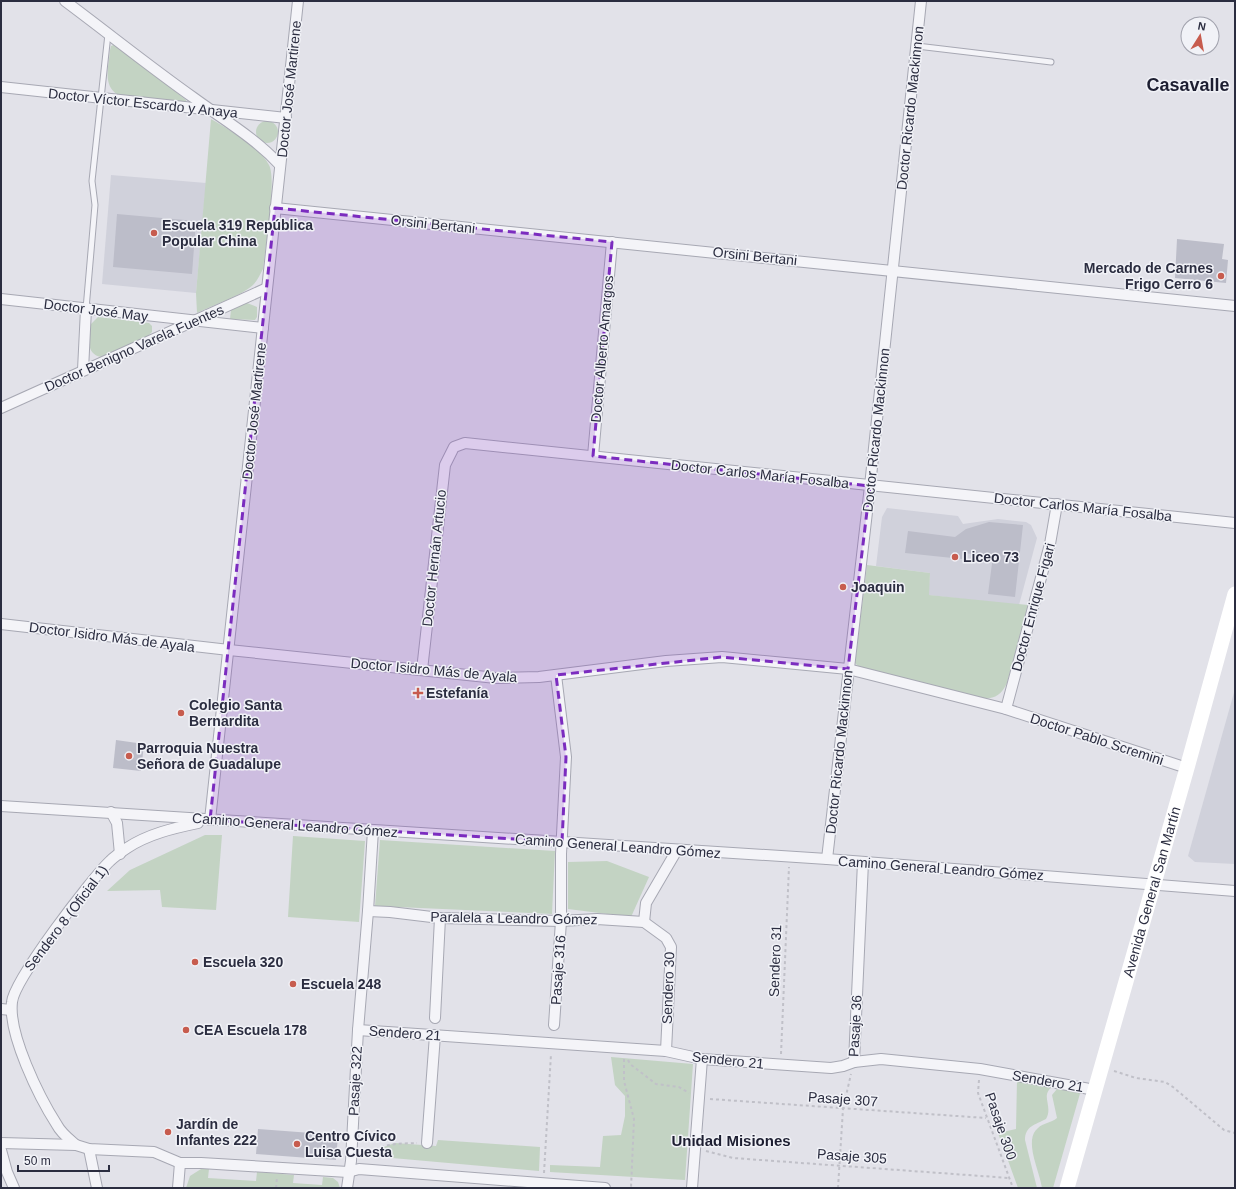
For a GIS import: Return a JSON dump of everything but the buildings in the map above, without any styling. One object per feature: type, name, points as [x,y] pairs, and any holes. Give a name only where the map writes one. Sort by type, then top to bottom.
[{"type":"main road","name":"Avenida General San Martín","points":[[1066,1188],[1187,768],[1235,594]]},
{"type":"street","points":[[65,1],[265,149],[280,165]]},
{"type":"street","name":"Doctor José Martirene","points":[[210,820],[298,1]]},
{"type":"street","name":"Doctor Ricardo Mackinnon","points":[[827,859],[870,486],[921,1]]},
{"type":"street","name":"Doctor Víctor Escardo y Anaya","points":[[1,87],[286,118]]},
{"type":"street","name":"Orsini Bertani","points":[[275,208],[1235,306]]},
{"type":"street","name":"Doctor Alberto Amargos","points":[[593,456],[612,242]]},
{"type":"street","name":"Doctor Benigno Varela Fuentes","points":[[1,408],[267,288]]},
{"type":"street","name":"Doctor José May","points":[[1,299],[263,328]]},
{"type":"street","points":[[83,370],[86,309]]},
{"type":"street","name":"Doctor Carlos María Fosalba","points":[[454,447],[465,443],[870,486],[1235,522]]},
{"type":"street","name":"Doctor Hernán Artucio","points":[[422,670],[445,465],[454,447]]},
{"type":"street","name":"Doctor Enrique Figari","points":[[1006,709],[1050,544],[1057,504]]},
{"type":"street","name":"Doctor Isidro Más de Ayala","points":[[1,624],[496,678],[556,675],[666,661],[722,657],[848,669],[1006,709]]},
{"type":"street","name":"Pasaje 316","points":[[554,1025],[561,921],[562,842],[566,757],[556,675]]},
{"type":"street","name":"Doctor Pablo Scremini","points":[[1006,709],[1187,768]]},
{"type":"street","name":"Camino General Leandro Gómez","points":[[1,806],[827,859],[1235,891]]},
{"type":"street","points":[[111,812],[117,822],[120,854]]},
{"type":"street","name":"Sendero 8 (Oficial 1)","points":[[76,1145],[57,1126],[35,1084],[6,1010],[25,973],[110,860],[147,837],[177,827],[210,820]]},
{"type":"street","name":"Pasaje 322","points":[[347,1188],[348,1172],[351,1162],[358,1030],[373,830]]},
{"type":"street","points":[[644,922],[646,904],[677,850]]},
{"type":"street","name":"Pasaje 36","points":[[854,1062],[863,862]]},
{"type":"street","name":"Paralela a Leandro Gómez","points":[[368,911],[440,918],[561,921],[597,919],[644,922],[657,930]]},
{"type":"street","points":[[435,1018],[440,918]]},
{"type":"street","name":"Sendero 30","points":[[657,930],[666,938],[671,947],[666,1051]]},
{"type":"street","name":"Sendero 21","points":[[358,1030],[666,1051],[702,1059],[831,1068],[854,1062],[881,1059],[980,1069],[1095,1090]]},
{"type":"street","points":[[427,1143],[435,1035]]},
{"type":"street","points":[[692,1188],[702,1059]]},
{"type":"street","points":[[1,1143],[76,1145],[89,1149],[154,1152],[180,1163],[348,1172],[359,1169],[512,1184],[543,1183],[605,1188]]},
{"type":"street","points":[[89,1149],[98,1188]]},
{"type":"street","points":[[1,1150],[7,1172],[14,1188]]},
{"type":"street","points":[[178,1188],[180,1163]]},
{"type":"lane","points":[[86,309],[95,205],[92,181],[108,33]]},
{"type":"lane","points":[[917,46],[1051,62]]},
{"type":"path","name":"Sendero 31","points":[[781,1065],[790,857]]},
{"type":"path","points":[[543,1183],[552,1044]]},
{"type":"path","points":[[623,1049],[630,1064],[656,1084],[679,1088],[698,1098]]},
{"type":"path","points":[[623,1049],[624,1081],[634,1119],[631,1188]]},
{"type":"path","name":"Pasaje 36","points":[[838,1188],[843,1109],[854,1062]]},
{"type":"path","points":[[1101,1068],[1120,1072],[1136,1078],[1164,1082],[1173,1087],[1224,1130],[1235,1132]]},
{"type":"path","name":"Pasaje 300","points":[[980,1069],[978,1093],[1013,1188]]},
{"type":"path","name":"Pasaje 307","points":[[698,1098],[986,1118]]},
{"type":"path","points":[[359,1169],[372,1151],[392,1144],[427,1143]]},
{"type":"path","name":"Pasaje 305","points":[[695,1148],[733,1158],[1010,1178]]},
{"type":"highlighted area","points":[[275,208],[612,242],[593,456],[870,486],[848,669],[722,657],[556,675],[566,757],[562,842],[210,820]]},
{"type":"shaded area","name":"Escuela 319 República Popular China","points":[[111,175],[206,183],[196,293],[102,284]]},
{"type":"shaded area","name":"Liceo 73","points":[[887,508],[958,516],[963,524],[998,519],[1026,522],[1031,525],[1037,538],[1019,605],[928,595],[930,573],[876,566],[882,517]]},
{"type":"shaded area","points":[[1235,689],[1235,864],[1195,862],[1188,856]]},
{"type":"green space","points":[[116,44],[186,100],[186,103],[118,95],[113,91],[108,81],[108,69],[111,46]]},
{"type":"green space","points":[[211,119],[243,139],[265,158],[271,173],[271,199],[263,269],[256,281],[248,289],[241,293],[197,313],[196,293]]},
{"type":"green space","points":[[267,121],[275,124],[278,132],[275,140],[267,143],[259,140],[256,132],[259,124]]},
{"type":"green space","points":[[247,303],[257,307],[257,317],[255,320],[230,319],[231,310]]},
{"type":"green space","points":[[98,317],[149,323],[152,326],[152,332],[148,336],[101,357],[92,352],[89,344],[91,324]]},
{"type":"green space","points":[[867,565],[930,573],[929,595],[1028,605],[1007,683],[1002,691],[992,698],[979,698],[858,666],[855,663]]},
{"type":"green space","points":[[205,835],[222,835],[216,910],[162,907],[160,890],[107,891],[130,870]]},
{"type":"green space","points":[[293,836],[365,841],[359,922],[288,917]]},
{"type":"green space","points":[[380,840],[555,851],[552,914],[375,906]]},
{"type":"green space","points":[[607,861],[649,877],[631,917],[568,909],[568,862]]},
{"type":"green space","points":[[611,1057],[693,1064],[685,1180],[550,1172],[550,1165],[600,1167],[603,1136],[621,1135],[625,1116],[625,1096],[615,1085]]},
{"type":"green space","points":[[1017,1079],[1055,1085],[1050,1089],[1047,1096],[1048,1114],[1046,1119],[1031,1126],[1025,1135],[1037,1188],[1018,1188],[998,1133],[1016,1129]]},
{"type":"green space","points":[[1064,1087],[1081,1090],[1053,1188],[1042,1188],[1032,1148],[1032,1140],[1034,1133],[1038,1128],[1057,1118],[1052,1095],[1057,1089]]},
{"type":"green space","points":[[438,1140],[540,1147],[539,1171],[381,1157],[381,1148],[395,1143],[436,1146]]},
{"type":"green space","points":[[201,1169],[209,1169],[208,1178],[256,1181],[257,1172],[294,1175],[293,1183],[322,1185],[323,1177],[333,1178],[338,1182],[340,1188],[186,1188],[190,1176]]},
{"type":"place","name":"Escuela 319 República Popular China","points":[[154,233]]},
{"type":"place","name":"Mercado de Carnes Frigo Cerro 6","points":[[1221,276]]},
{"type":"place","name":"Liceo 73","points":[[955,557]]},
{"type":"place","name":"Joaquin","points":[[843,587]]},
{"type":"place","name":"Estefanía","points":[[418,693]]},
{"type":"place","name":"Colegio Santa Bernardita","points":[[181,713]]},
{"type":"place","name":"Parroquia Nuestra Señora de Guadalupe","points":[[129,756]]},
{"type":"place","name":"Escuela 320","points":[[195,962]]},
{"type":"place","name":"Escuela 248","points":[[293,984]]},
{"type":"place","name":"CEA Escuela 178","points":[[186,1030]]},
{"type":"place","name":"Jardín de Infantes 222","points":[[168,1132]]},
{"type":"place","name":"Centro Cívico Luisa Cuesta","points":[[297,1144]]},
{"type":"district","name":"Casavalle","points":[[1188,85]]},
{"type":"district","name":"Unidad Misiones","points":[[731,1141]]}]
